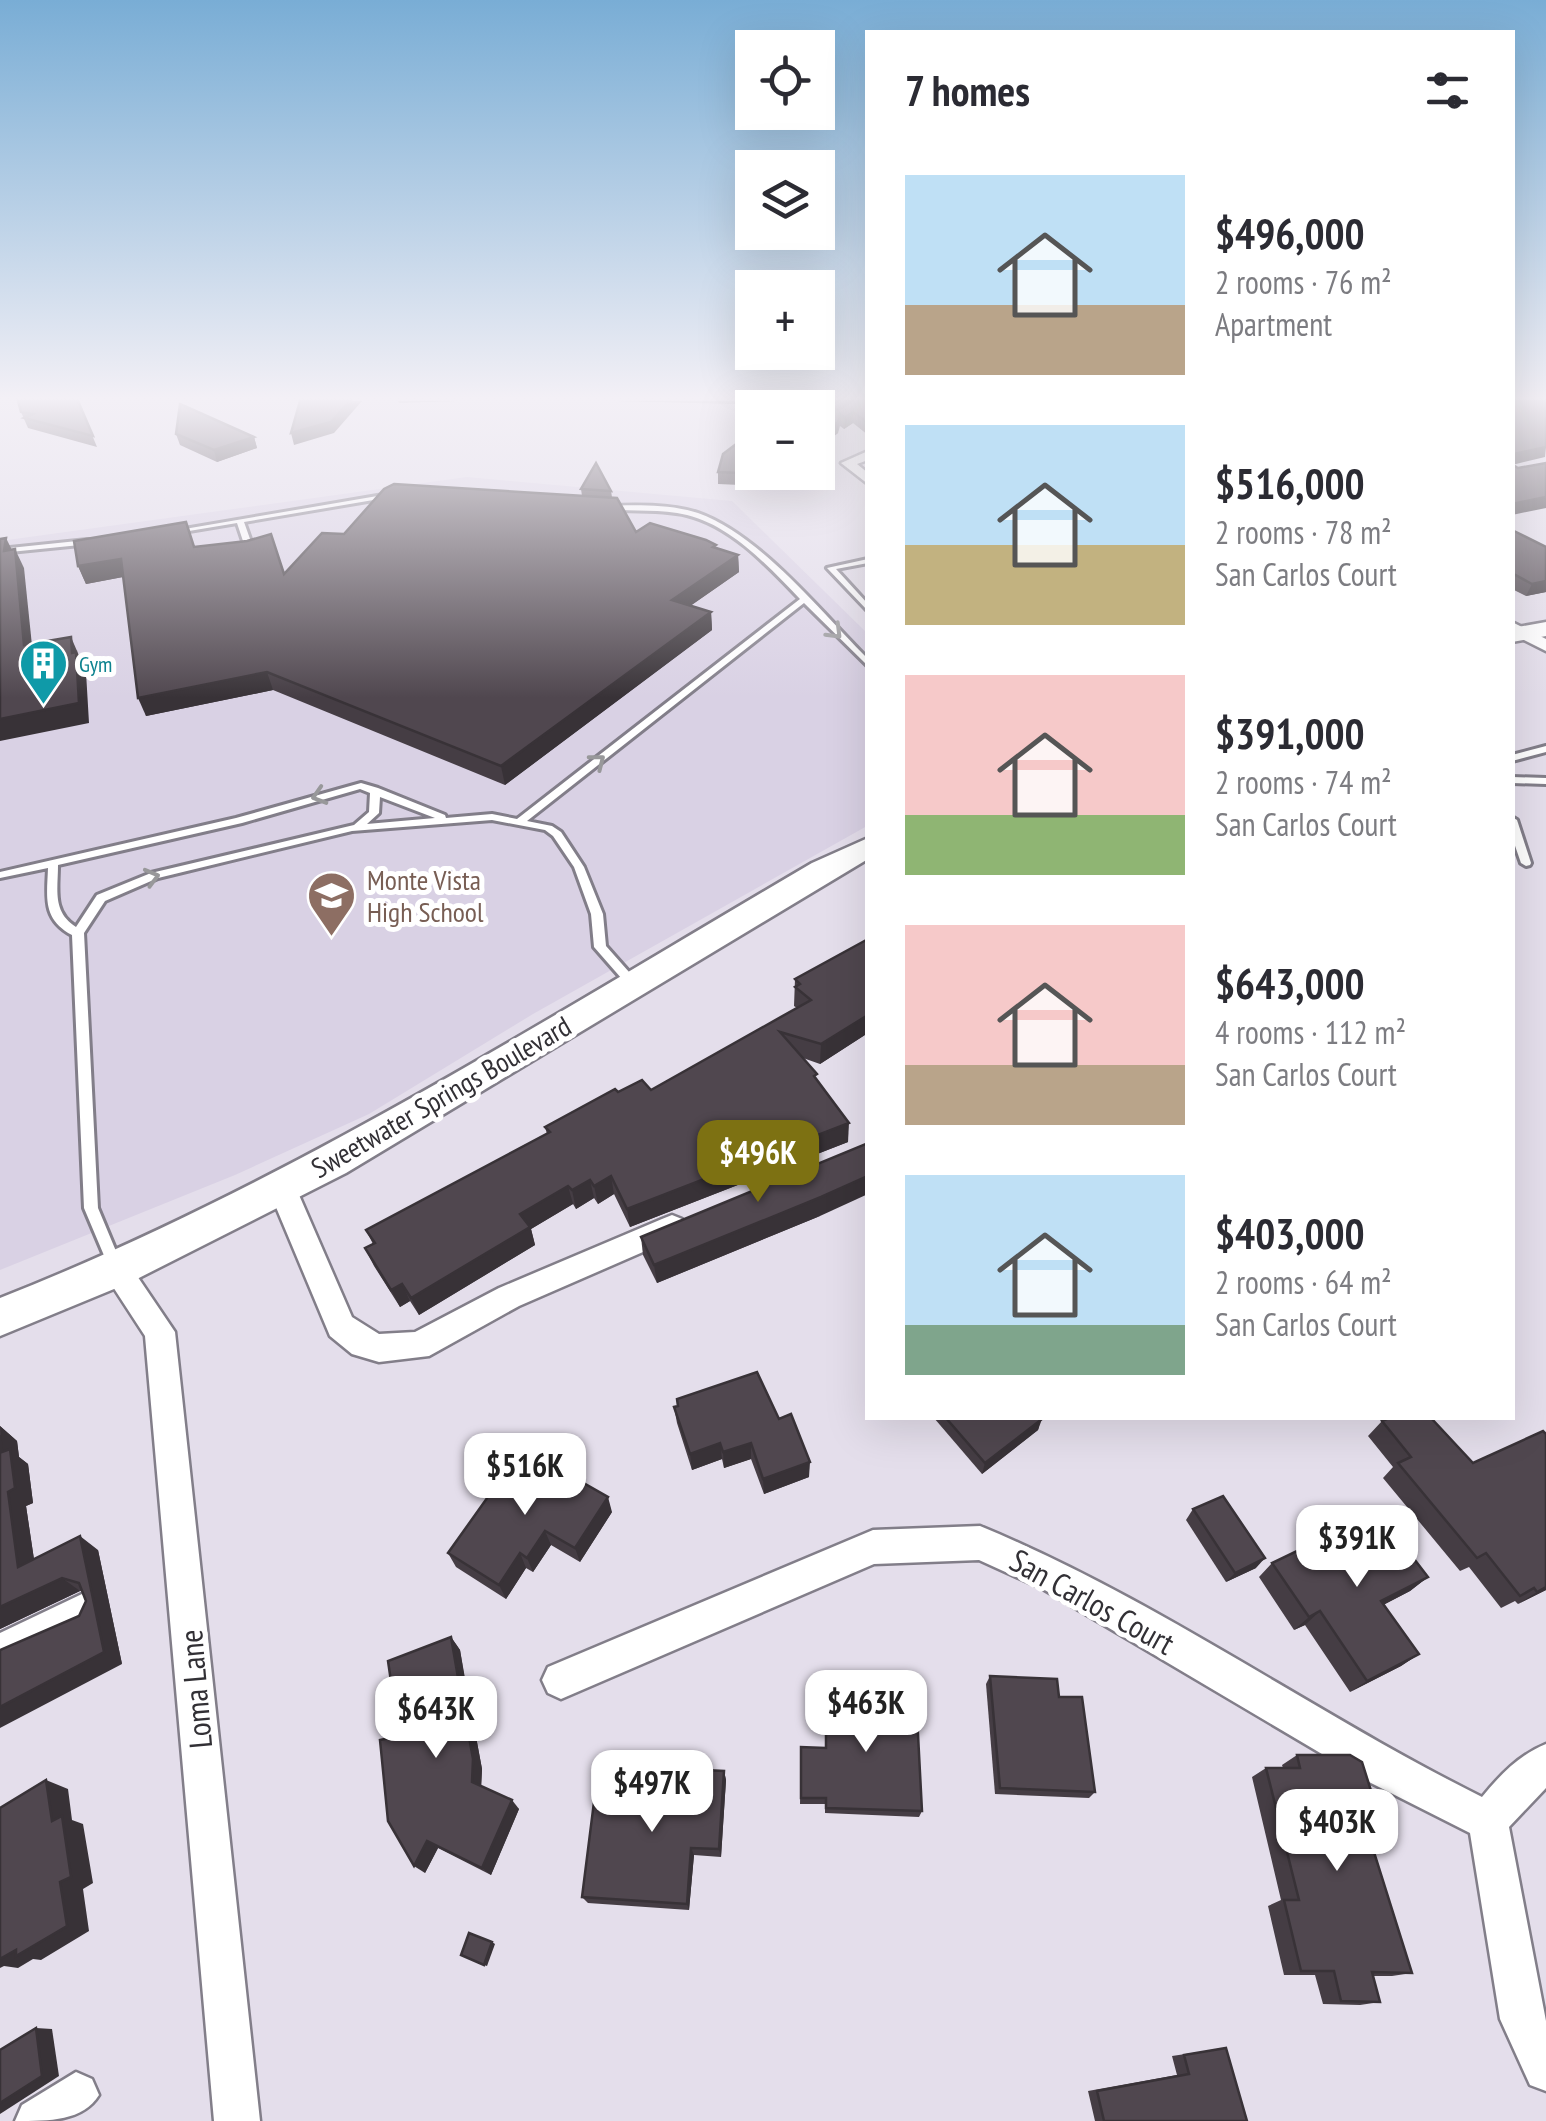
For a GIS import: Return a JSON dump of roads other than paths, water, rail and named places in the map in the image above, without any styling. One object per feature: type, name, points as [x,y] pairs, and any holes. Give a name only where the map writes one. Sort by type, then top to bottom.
[{"type":"main road","name":"Sweetwater Springs Boulevard","points":[[0,1317],[117,1270],[333,1162],[822,870],[865,849]]},
{"type":"street","points":[[1524,631],[1546,646]]},
{"type":"street","points":[[282,1188],[341,1326],[363,1344],[379,1348],[418,1346],[582,1262],[691,1219]]},
{"type":"street","name":"Loma Lane","points":[[117,1270],[160,1332],[237,2121]]},
{"type":"street","name":"San Carlos Court","points":[[561,1680],[872,1546],[980,1543],[1055,1577],[1385,1769],[1488,1821]]},
{"type":"street","points":[[0,1652],[82,1612]]},
{"type":"street","points":[[1546,1763],[1515,1788],[1488,1821],[1522,2019],[1546,2069]]},
{"type":"street","points":[[38,2121],[76,2095]]},
{"type":"lane","points":[[155,535],[368,500]]},
{"type":"lane","points":[[593,507],[690,513],[714,521],[768,566],[865,661]]},
{"type":"lane","points":[[240,521],[252,553]]},
{"type":"lane","points":[[0,551],[97,541]]},
{"type":"lane","points":[[865,561],[832,568],[865,606]]},
{"type":"lane","points":[[521,821],[804,600]]},
{"type":"lane","points":[[1515,757],[1546,750]]},
{"type":"lane","points":[[1515,780],[1546,780]]},
{"type":"lane","points":[[0,876],[238,821],[361,786],[444,818]]},
{"type":"lane","points":[[352,828],[374,813],[375,790]]},
{"type":"lane","points":[[117,1270],[91,1208],[78,933],[101,898],[132,882],[352,828],[444,818],[521,821],[557,834],[579,867],[597,914],[600,947],[634,985]]},
{"type":"lane","points":[[1515,829],[1526,862]]},
{"type":"lane","points":[[53,863],[54,915],[61,926],[78,933]]},
{"type":"place","name":"Gym","points":[[44,706]]},
{"type":"place","name":"Monte Vista High School","points":[[332,938]]}]
